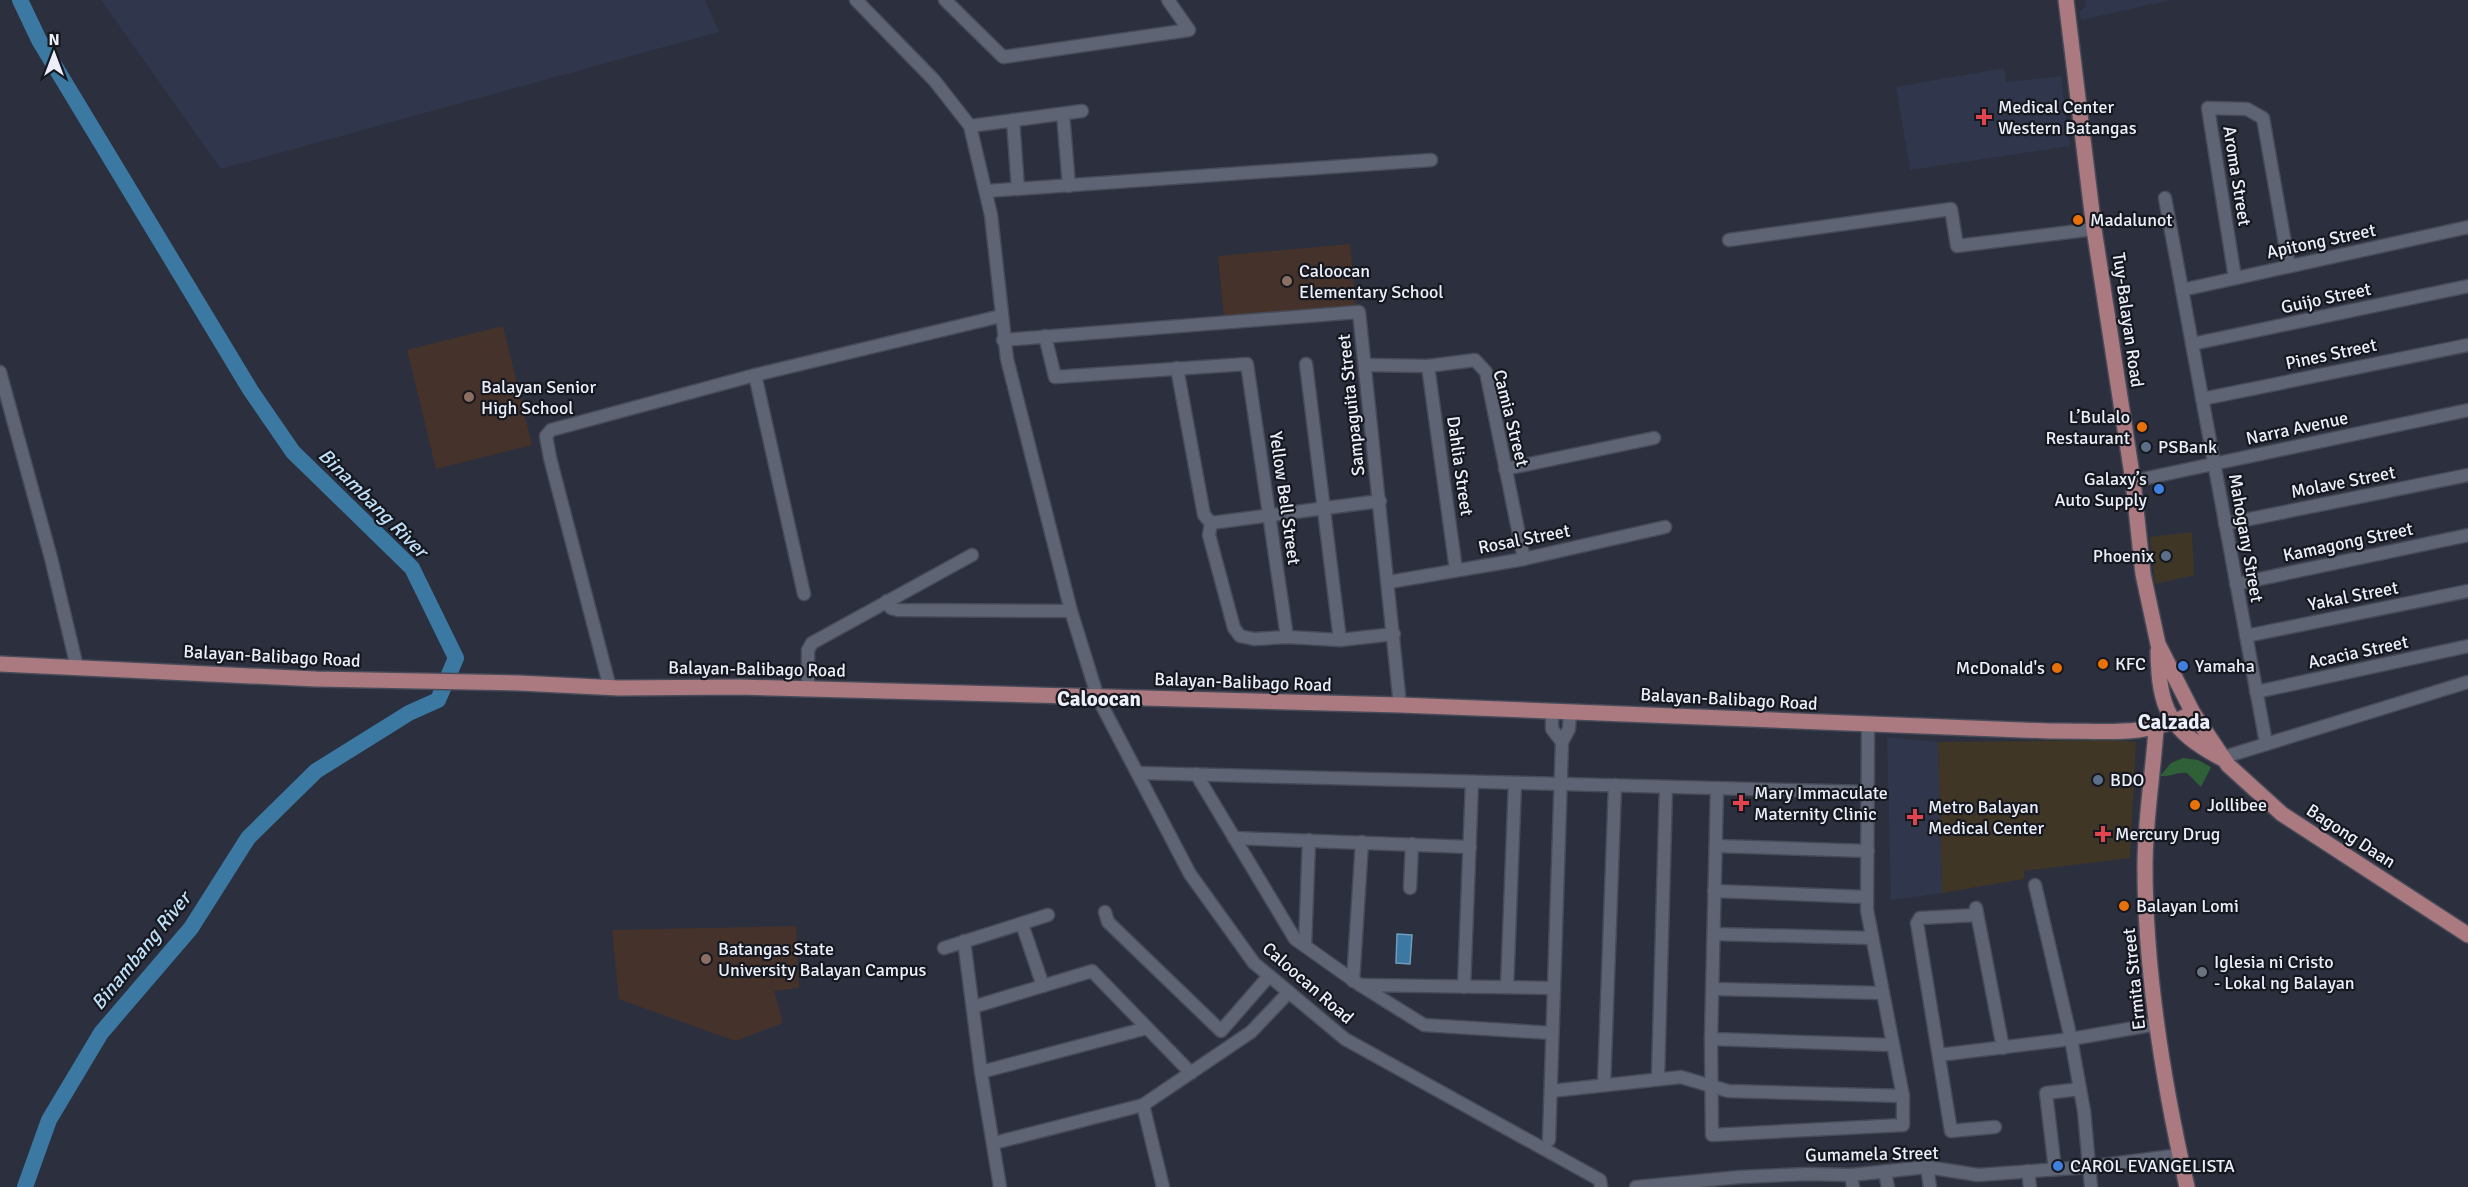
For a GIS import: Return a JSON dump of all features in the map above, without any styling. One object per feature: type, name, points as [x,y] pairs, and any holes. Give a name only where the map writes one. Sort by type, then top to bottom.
[{"type":"main road","name":"Tuy-Balayan Road","points":[[2066,0],[2094,229],[2133,481],[2147,600],[2158,644],[2193,713]]},
{"type":"main road","name":"Tuy-Balayan Road","points":[[2158,644],[2158,684],[2162,699],[2174,723]]},
{"type":"main road","name":"Balayan-Balibago Road","points":[[0,664],[381,680],[1400,705],[2131,732],[2156,729],[2193,713]]},
{"type":"main road","name":"Bagong Daan","points":[[2193,713],[2221,758]]},
{"type":"main road","name":"Bagong Daan","points":[[2174,723],[2195,743],[2221,758],[2282,814],[2468,935]]},
{"type":"main road","name":"Ermita Street","points":[[2156,729],[2145,864],[2149,956],[2157,1024],[2187,1187]]},
{"type":"street","points":[[856,0],[934,80],[970,126],[1082,111]]},
{"type":"street","points":[[945,0],[1003,57],[1189,30],[1168,0]]},
{"type":"street","name":"Aroma Street","points":[[2235,278],[2208,108],[2247,109],[2263,117],[2289,266]]},
{"type":"street","points":[[1063,114],[1069,186]]},
{"type":"street","points":[[1013,120],[1018,189]]},
{"type":"street","name":"Caloocan Road","points":[[970,126],[991,215],[1004,340],[1071,611],[1098,698],[1190,874],[1254,963],[1345,1039],[1558,1155],[1600,1180],[1601,1187]]},
{"type":"street","points":[[986,191],[1431,160]]},
{"type":"street","name":"Mahogany Street","points":[[2165,198],[2266,743]]},
{"type":"street","points":[[1729,240],[1951,209],[1957,246],[2094,229]]},
{"type":"street","name":"Apitong Street","points":[[2182,290],[2468,227]]},
{"type":"street","name":"Guijo Street","points":[[2192,344],[2468,286]]},
{"type":"street","name":"Sampaguita Street","points":[[1004,340],[1359,312],[1389,582],[1400,705]]},
{"type":"street","points":[[610,687],[546,436],[551,430],[755,375],[1001,316]]},
{"type":"street","points":[[1044,336],[1055,377],[1177,368],[1204,514],[1211,523],[1209,535],[1234,628],[1240,636],[1254,639],[1340,640],[1394,634]]},
{"type":"street","name":"Pines Street","points":[[2202,399],[2468,345]]},
{"type":"street","name":"Camia Street","points":[[1365,365],[1428,366],[1475,360],[1486,372],[1524,559]]},
{"type":"street","name":"Yellow Bell Street","points":[[1177,368],[1247,364],[1287,638]]},
{"type":"street","points":[[1306,364],[1340,640]]},
{"type":"street","name":"Dahlia Street","points":[[1428,366],[1456,570]]},
{"type":"street","points":[[0,372],[51,558],[77,667]]},
{"type":"street","points":[[755,375],[804,594]]},
{"type":"street","name":"Narra Avenue","points":[[2133,481],[2468,410]]},
{"type":"street","points":[[1505,470],[1654,438]]},
{"type":"street","name":"Molave Street","points":[[2225,524],[2468,475]]},
{"type":"street","points":[[1211,523],[1380,501]]},
{"type":"street","name":"Rosal Street","points":[[1389,582],[1524,559],[1665,527]]},
{"type":"street","name":"Kamagong Street","points":[[2236,584],[2468,535]]},
{"type":"street","points":[[808,689],[808,650],[812,643],[972,555]]},
{"type":"street","name":"Yakal Street","points":[[2246,636],[2468,591]]},
{"type":"street","points":[[887,601],[891,608],[898,610],[1071,611]]},
{"type":"street","name":"Acacia Street","points":[[2256,692],[2468,646]]},
{"type":"street","points":[[2221,758],[2468,682]]},
{"type":"street","points":[[1552,711],[1552,729],[1562,742]]},
{"type":"street","points":[[1549,1140],[1562,742],[1569,729],[1570,711]]},
{"type":"street","points":[[1717,788],[1711,1039],[1712,1135],[1903,1125],[1903,1096],[1867,910],[1868,724]]},
{"type":"street","points":[[1140,773],[1868,792]]},
{"type":"street","points":[[1196,774],[1295,939],[1357,983],[1424,1025],[1552,1033]]},
{"type":"street","points":[[1464,987],[1472,782]]},
{"type":"street","points":[[1507,987],[1515,783]]},
{"type":"street","points":[[1604,1084],[1615,785]]},
{"type":"street","points":[[1658,1078],[1666,787]]},
{"type":"street","points":[[1234,838],[1470,847]]},
{"type":"street","points":[[1305,946],[1309,840]]},
{"type":"street","points":[[1357,983],[1362,842]]},
{"type":"street","points":[[1410,888],[1412,844]]},
{"type":"street","points":[[1716,846],[1868,852]]},
{"type":"street","points":[[2035,885],[2071,1039],[2084,1111],[2091,1187]]},
{"type":"street","points":[[1714,891],[1867,897]]},
{"type":"street","points":[[1995,1127],[1951,1131],[1917,923],[1920,918],[1976,911],[2003,1048]]},
{"type":"street","points":[[1105,912],[1108,922],[1221,1031],[1269,976]]},
{"type":"street","points":[[944,948],[1048,915]]},
{"type":"street","points":[[1022,924],[1042,986]]},
{"type":"street","points":[[1714,934],[1872,938]]},
{"type":"street","points":[[964,941],[981,1072],[1000,1187]]},
{"type":"street","points":[[973,1007],[1092,971],[1191,1073]]},
{"type":"street","points":[[1357,983],[1554,988]]},
{"type":"street","points":[[1713,989],[1883,993]]},
{"type":"street","points":[[994,1143],[1143,1106],[1251,1032],[1289,992]]},
{"type":"street","points":[[1939,1055],[2071,1039],[2157,1024]]},
{"type":"street","points":[[981,1072],[1147,1028]]},
{"type":"street","points":[[1711,1039],[1893,1045]]},
{"type":"street","points":[[1551,1091],[1681,1077],[1728,1091],[1903,1096]]},
{"type":"street","points":[[2055,1169],[2046,1093],[2080,1089]]},
{"type":"street","points":[[1143,1106],[1163,1187]]},
{"type":"street","name":"Gumamela Street","points":[[1636,1186],[1774,1175],[1852,1181],[1885,1173],[1927,1167],[1979,1181],[2028,1171],[2088,1167],[2180,1155]]},
{"type":"street","points":[[1927,1167],[1930,1187]]},
{"type":"street","points":[[2028,1171],[2030,1187]]},
{"type":"street","points":[[1885,1173],[1887,1187]]},
{"type":"shaded area","points":[[101,0],[705,0],[719,32],[221,169]]},
{"type":"shaded area","points":[[2085,0],[2171,0],[2081,20],[2079,13],[2086,6]]},
{"type":"shaded area","name":"Medical Center Western Batangas","points":[[2004,68],[2006,82],[2061,76],[2070,146],[1910,170],[1896,87]]},
{"type":"shaded area","name":"Caloocan Elementary School","points":[[1350,244],[1356,306],[1224,318],[1218,256]]},
{"type":"shaded area","name":"Balayan Senior High School","points":[[503,326],[532,445],[436,469],[407,350]]},
{"type":"shaded area","points":[[2192,532],[2194,575],[2155,584],[2150,537]]},
{"type":"shaded area","name":"Metro Balayan Medical Center","points":[[1887,737],[1938,742],[1942,893],[1891,900]]},
{"type":"shaded area","points":[[2115,740],[2136,742],[2130,858],[2024,871],[2024,879],[1942,893],[1938,742]]},
{"type":"shaded area","name":"Batangas State University Balayan Campus","points":[[796,926],[799,988],[774,991],[783,1023],[735,1041],[619,999],[612,930]]},
{"type":"green space","points":[[2183,758],[2198,760],[2211,767],[2201,787],[2187,773],[2160,776],[2171,763]]},
{"type":"water","points":[[1397,934],[1412,935],[1410,964],[1396,963]]},
{"type":"waterway","name":"Binambang River","points":[[20,0],[39,40],[251,391],[293,452],[412,568],[456,658],[438,700],[409,713],[316,771],[248,838],[191,928],[101,1033],[49,1120],[25,1187]]},
{"type":"place","name":"Medical Center Western Batangas","points":[[1984,117]]},
{"type":"place","name":"Madalunot","points":[[2078,220]]},
{"type":"place","name":"Caloocan Elementary School","points":[[1287,281]]},
{"type":"place","name":"Balayan Senior High School","points":[[469,397]]},
{"type":"place","name":"L’Bulalo Restaurant","points":[[2142,427]]},
{"type":"place","name":"PSBank","points":[[2146,447]]},
{"type":"place","name":"Galaxy’s Auto Supply","points":[[2159,489]]},
{"type":"place","name":"Phoenix","points":[[2166,556]]},
{"type":"place","name":"KFC","points":[[2103,664]]},
{"type":"place","name":"Yamaha","points":[[2183,666]]},
{"type":"place","name":"McDonald's","points":[[2057,668]]},
{"type":"place","name":"BDO","points":[[2098,780]]},
{"type":"place","name":"Mary Immaculate Maternity Clinic","points":[[1741,803]]},
{"type":"place","name":"Jollibee","points":[[2195,805]]},
{"type":"place","name":"Metro Balayan Medical Center","points":[[1915,817]]},
{"type":"place","name":"Mercury Drug","points":[[2103,834]]},
{"type":"place","name":"Balayan Lomi","points":[[2124,906]]},
{"type":"place","name":"Batangas State University Balayan Campus","points":[[706,959]]},
{"type":"place","name":"Iglesia ni Cristo - Lokal ng Balayan","points":[[2202,972]]},
{"type":"place","name":"CAROL EVANGELISTA","points":[[2058,1166]]},
{"type":"district","name":"Caloocan","points":[[1099,699]]},
{"type":"district","name":"Calzada","points":[[2174,722]]}]
